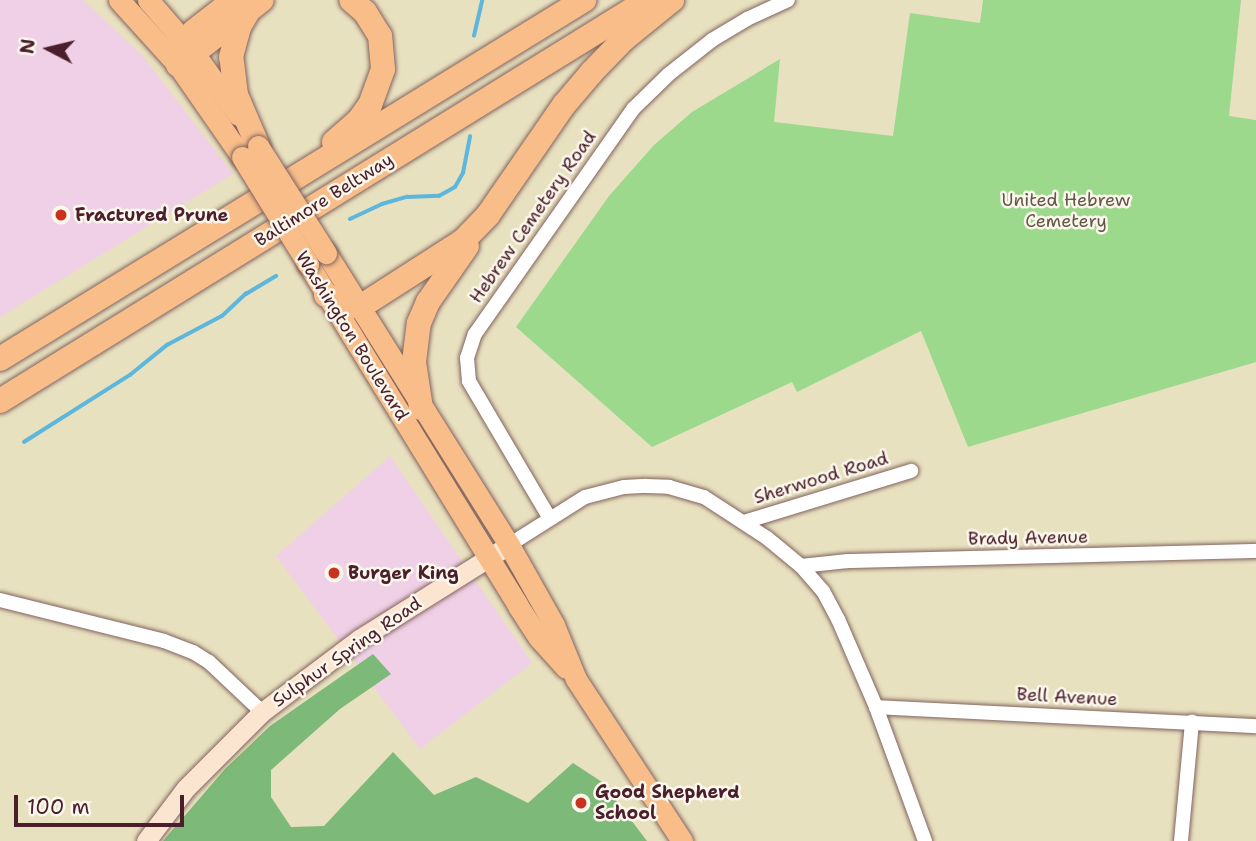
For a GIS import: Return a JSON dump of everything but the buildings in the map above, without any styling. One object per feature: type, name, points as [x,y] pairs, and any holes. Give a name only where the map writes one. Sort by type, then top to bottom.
[{"type":"highway","points":[[282,188],[359,120],[379,88],[383,69],[380,36],[365,12],[351,0]]},
{"type":"highway","name":"Baltimore Beltway","points":[[0,359],[584,0]]},
{"type":"highway","name":"Baltimore Beltway","points":[[0,401],[649,0]]},
{"type":"highway","points":[[421,408],[414,362],[419,323],[428,302],[564,105],[625,39],[672,0]]},
{"type":"highway","points":[[181,53],[248,4]]},
{"type":"highway","points":[[248,4],[231,57],[236,94],[250,151]]},
{"type":"highway","points":[[326,295],[360,307],[455,247],[488,215]]},
{"type":"main road","name":"Washington Boulevard","points":[[119,0],[181,53]]},
{"type":"main road","name":"Washington Boulevard","points":[[148,0],[181,53],[250,151],[316,258],[360,307],[509,545],[554,625],[576,679]]},
{"type":"main road","name":"Washington Boulevard","points":[[316,258],[326,295],[539,638],[576,679],[682,841]]},
{"type":"main road","name":"Sulphur Spring Road","points":[[146,841],[187,788],[262,712],[359,639],[509,545]]},
{"type":"street","name":"Hebrew Cemetery Road","points":[[549,517],[470,381],[467,358],[475,334],[634,109],[669,74],[712,40],[747,19],[788,0]]},
{"type":"street","name":"Sherwood Road","points":[[744,522],[911,471]]},
{"type":"street","points":[[509,545],[549,517],[586,497],[624,487],[646,486],[695,494],[744,522],[801,566],[823,592],[838,618],[876,706],[925,841]]},
{"type":"street","name":"Brady Avenue","points":[[801,566],[848,561],[1256,551]]},
{"type":"street","points":[[0,600],[164,641],[193,652],[209,662],[262,712]]},
{"type":"street","name":"Bell Avenue","points":[[876,706],[1256,726]]},
{"type":"street","points":[[1181,841],[1192,722]]},
{"type":"shaded area","points":[[0,0],[83,0],[142,55],[233,174],[0,317]]},
{"type":"shaded area","points":[[390,456],[532,663],[420,749],[276,556]]},
{"type":"green space","name":"United Hebrew Cemetery","points":[[983,0],[1241,0],[1229,116],[1256,120],[1256,362],[968,447],[921,331],[797,392],[792,382],[652,447],[516,327],[609,196],[654,145],[692,112],[780,59],[774,122],[893,136],[910,13],[980,23]]},
{"type":"green space","points":[[373,654],[391,674],[340,709],[271,770],[271,797],[291,827],[324,826],[393,752],[434,795],[476,777],[528,803],[573,763],[602,782],[647,841],[163,841],[225,769],[270,726]]},
{"type":"waterway","points":[[474,36],[482,0]]},
{"type":"waterway","points":[[350,219],[382,204],[407,197],[439,196],[455,187],[463,173],[470,137]]},
{"type":"waterway","points":[[24,442],[130,375],[167,345],[222,316],[246,294],[276,276]]},
{"type":"place","name":"Fractured Prune","points":[[61,215]]},
{"type":"place","name":"Burger King","points":[[334,573]]},
{"type":"place","name":"Good Shepherd School","points":[[581,803]]}]
